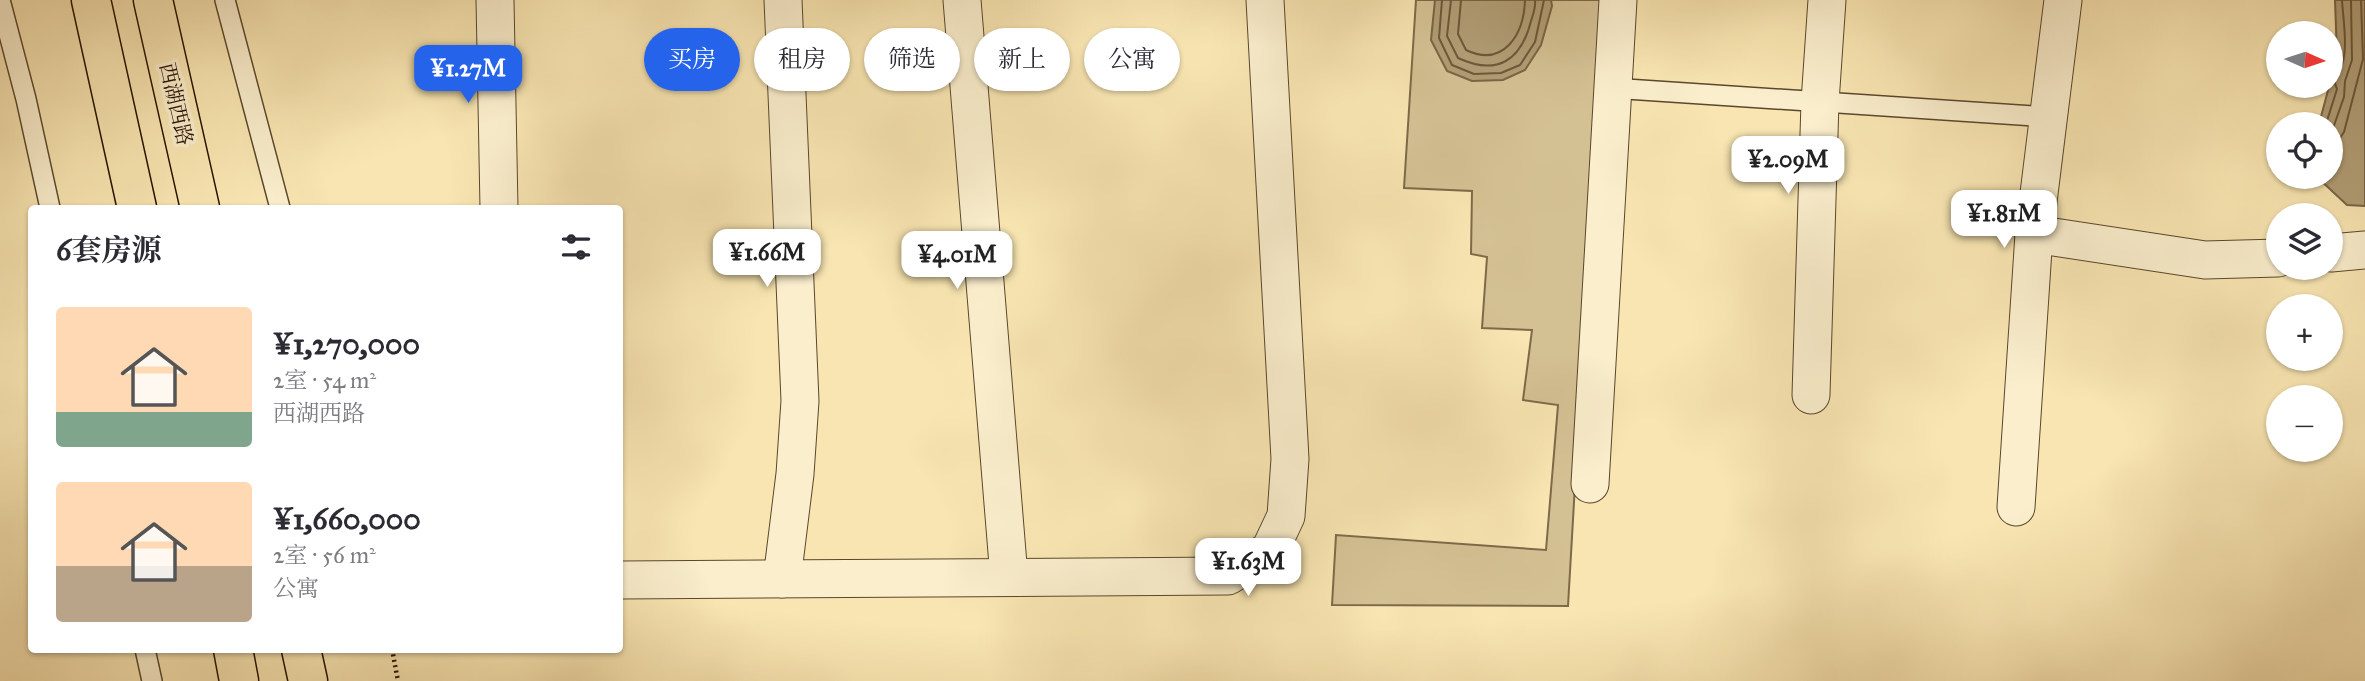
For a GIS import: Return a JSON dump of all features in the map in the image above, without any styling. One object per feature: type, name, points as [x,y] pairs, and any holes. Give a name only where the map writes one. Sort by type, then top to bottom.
[{"type":"main road","points":[[91,0],[137,205]]},
{"type":"main road","name":"西湖西路","points":[[153,0],[199,205]]},
{"type":"main road","points":[[234,653],[239,681]]},
{"type":"main road","points":[[302,653],[308,681]]},
{"type":"street","points":[[495,0],[499,205]]},
{"type":"street","points":[[782,579],[800,401],[783,0]]},
{"type":"street","points":[[962,0],[1009,577]]},
{"type":"street","points":[[623,580],[1228,576],[1270,550],[1286,516],[1290,459],[1265,0]]},
{"type":"street","points":[[1590,484],[1618,0]]},
{"type":"street","points":[[1811,395],[1820,102],[1827,0]]},
{"type":"street","points":[[2016,507],[2034,234],[2063,0]]},
{"type":"street","points":[[2034,234],[2205,260],[2266,257]]},
{"type":"street","points":[[2343,252],[2365,250]]},
{"type":"lane","points":[[0,0],[26,99],[49,205]]},
{"type":"lane","points":[[225,0],[279,205]]},
{"type":"lane","points":[[1611,88],[2049,117]]},
{"type":"lane","points":[[146,653],[152,681]]},
{"type":"path","points":[[393,653],[398,681]]},
{"type":"shaded area","points":[[1416,0],[1603,0],[1568,606],[1332,605],[1336,535],[1546,550],[1558,405],[1523,400],[1532,330],[1482,328],[1487,257],[1471,254],[1472,191],[1404,188]]},
{"type":"water","points":[[1435,0],[1551,0],[1552,6],[1541,45],[1525,70],[1503,80],[1472,81],[1447,71],[1431,40]]},
{"type":"water","points":[[2335,0],[2365,0],[2365,206],[2347,205],[2330,189],[2343,189],[2343,112],[2322,112],[2326,98],[2343,98],[2343,21],[2336,21]]}]
